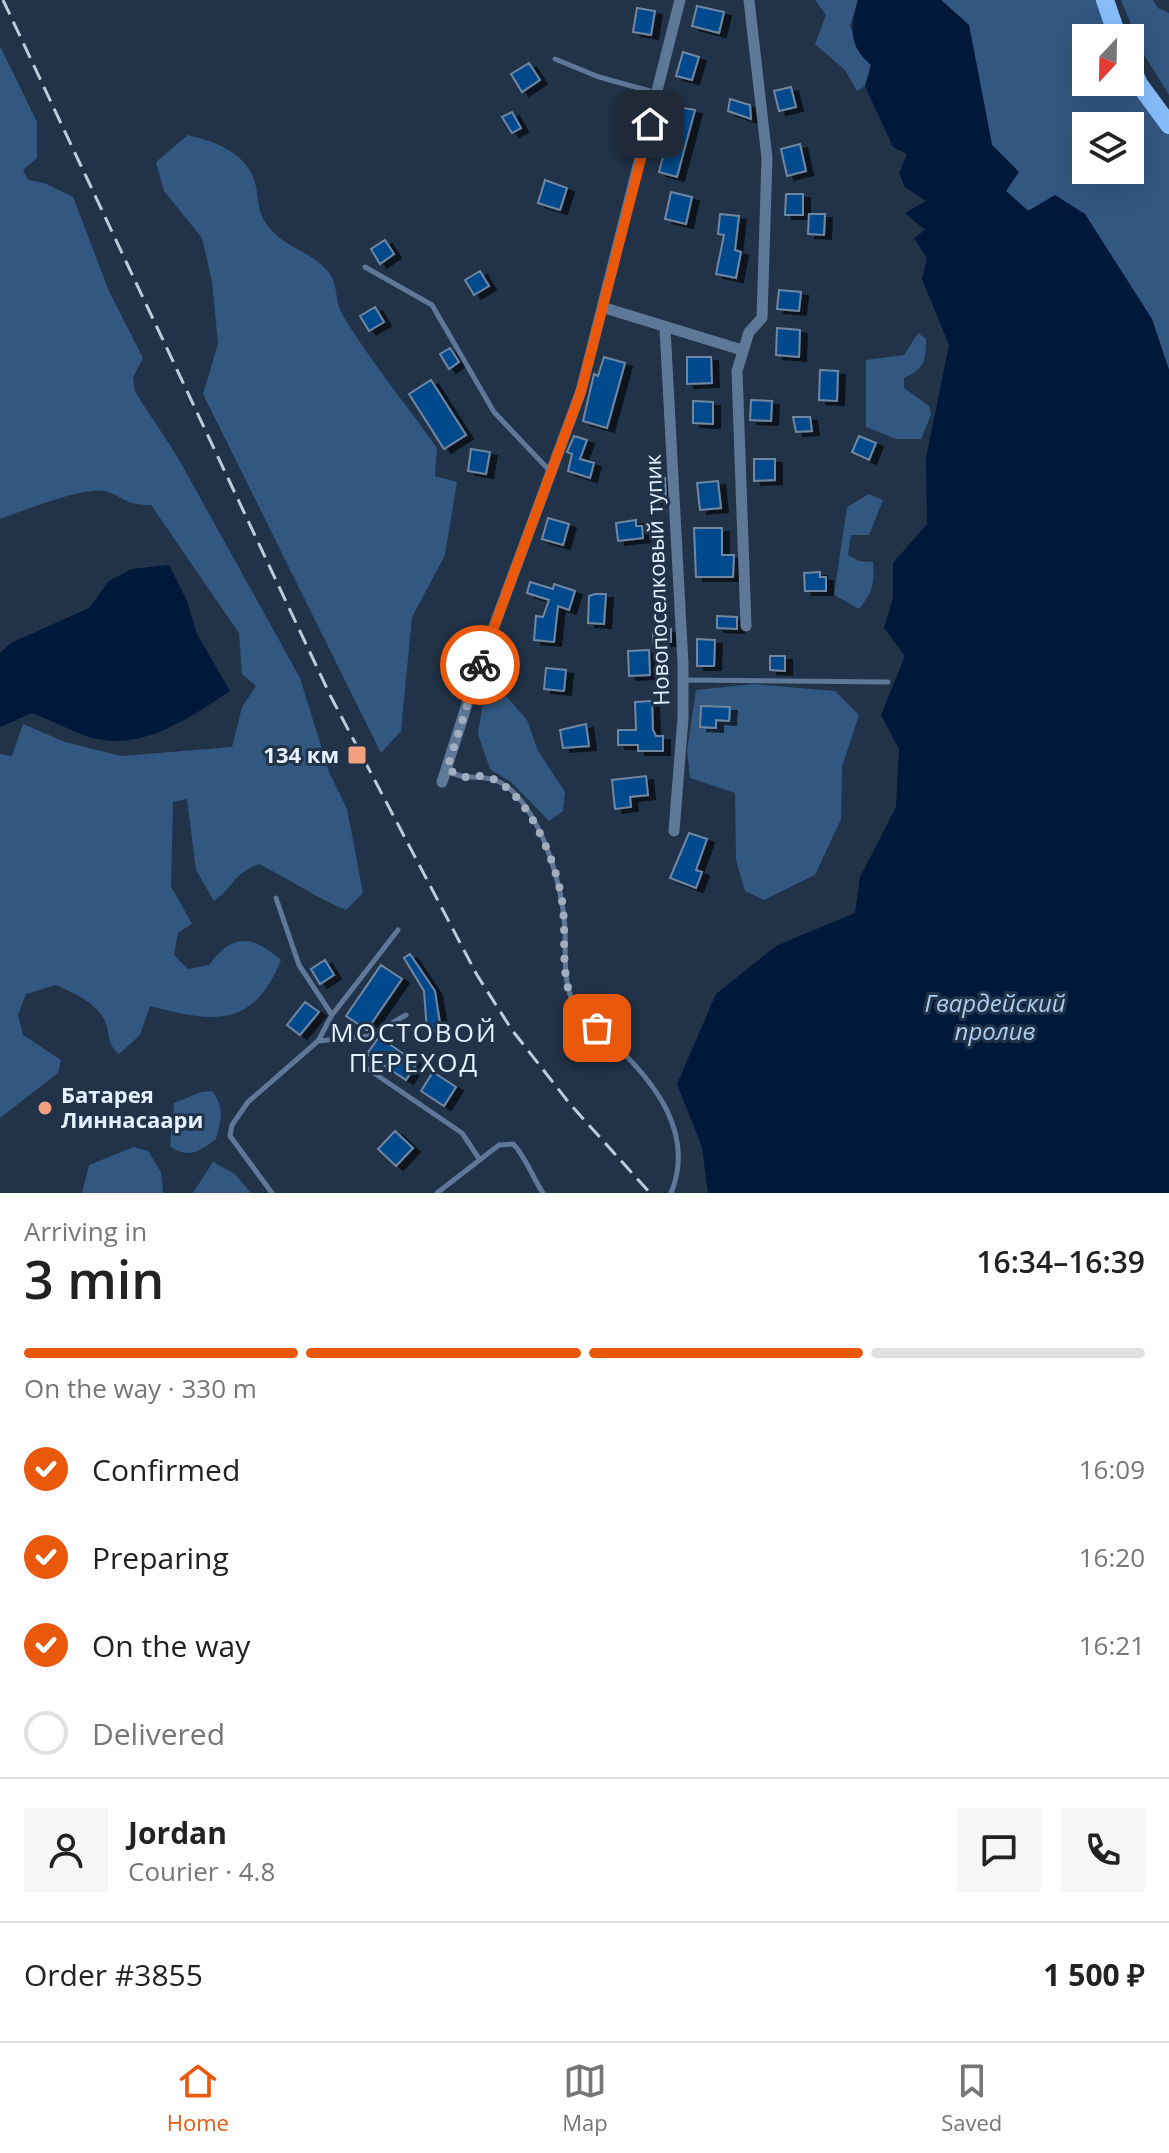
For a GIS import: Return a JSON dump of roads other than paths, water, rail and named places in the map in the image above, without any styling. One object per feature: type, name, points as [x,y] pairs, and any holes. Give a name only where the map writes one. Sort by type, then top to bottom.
[{"type":"main road","points":[[1105,0],[1113,24]]},
{"type":"main road","points":[[1144,91],[1169,125]]},
{"type":"street","points":[[442,782],[489,640],[553,474],[605,308],[680,0]]},
{"type":"street","points":[[746,626],[736,397],[742,350],[749,332],[762,318],[767,158],[749,0]]},
{"type":"street","points":[[605,308],[742,350]]},
{"type":"street","name":"Новопоселковый тупик","points":[[665,328],[683,680],[674,831]]},
{"type":"lane","points":[[555,59],[599,77],[658,93]]},
{"type":"lane","points":[[365,267],[432,305],[494,412],[553,474]]},
{"type":"lane","points":[[683,680],[888,682]]},
{"type":"lane","points":[[447,769],[462,777],[478,774],[494,779],[520,798],[553,863],[561,886],[565,975],[570,996],[582,1015],[651,1082],[671,1114],[680,1155],[678,1176],[671,1193]]},
{"type":"lane","points":[[276,898],[299,965],[332,1015]]},
{"type":"lane","points":[[272,1193],[230,1136],[232,1125],[267,1082],[318,1041],[332,1015],[398,930]]},
{"type":"lane","points":[[318,1041],[369,1036],[406,1015]]},
{"type":"lane","points":[[368,1069],[462,1133],[480,1160]]},
{"type":"lane","points":[[437,1193],[499,1145],[518,1146],[529,1174],[543,1193]]},
{"type":"water","name":"Гвардейский пролив","points":[[858,0],[941,0],[969,25],[992,145],[1019,172],[1006,191],[1028,211],[1055,195],[1085,214],[1152,319],[1169,370],[1169,1193],[708,1193],[702,1147],[677,1084],[716,994],[776,946],[855,913],[860,877],[896,807],[899,749],[881,715],[905,656],[884,628],[893,598],[893,563],[927,524],[926,458],[949,345],[922,279],[927,258],[914,238],[925,230],[905,213],[926,201],[905,187],[899,173],[907,154],[893,147],[865,86],[871,65],[858,50],[853,35],[853,18]]},
{"type":"water","points":[[169,565],[187,601],[197,634],[230,691],[179,723],[142,738],[123,741],[83,735],[32,713],[0,727],[0,653],[11,643],[89,608],[109,581],[131,569]]},
{"type":"railway","points":[[3,0],[330,695],[477,975],[512,1030],[570,1104],[650,1193]]},
{"type":"place","name":"134 км","points":[[357,755]]},
{"type":"place","name":"Батарея Линнасаари","points":[[45,1108]]},
{"type":"district","name":"МОСТОВОЙ ПЕРЕХОД","points":[[414,1048]]}]
